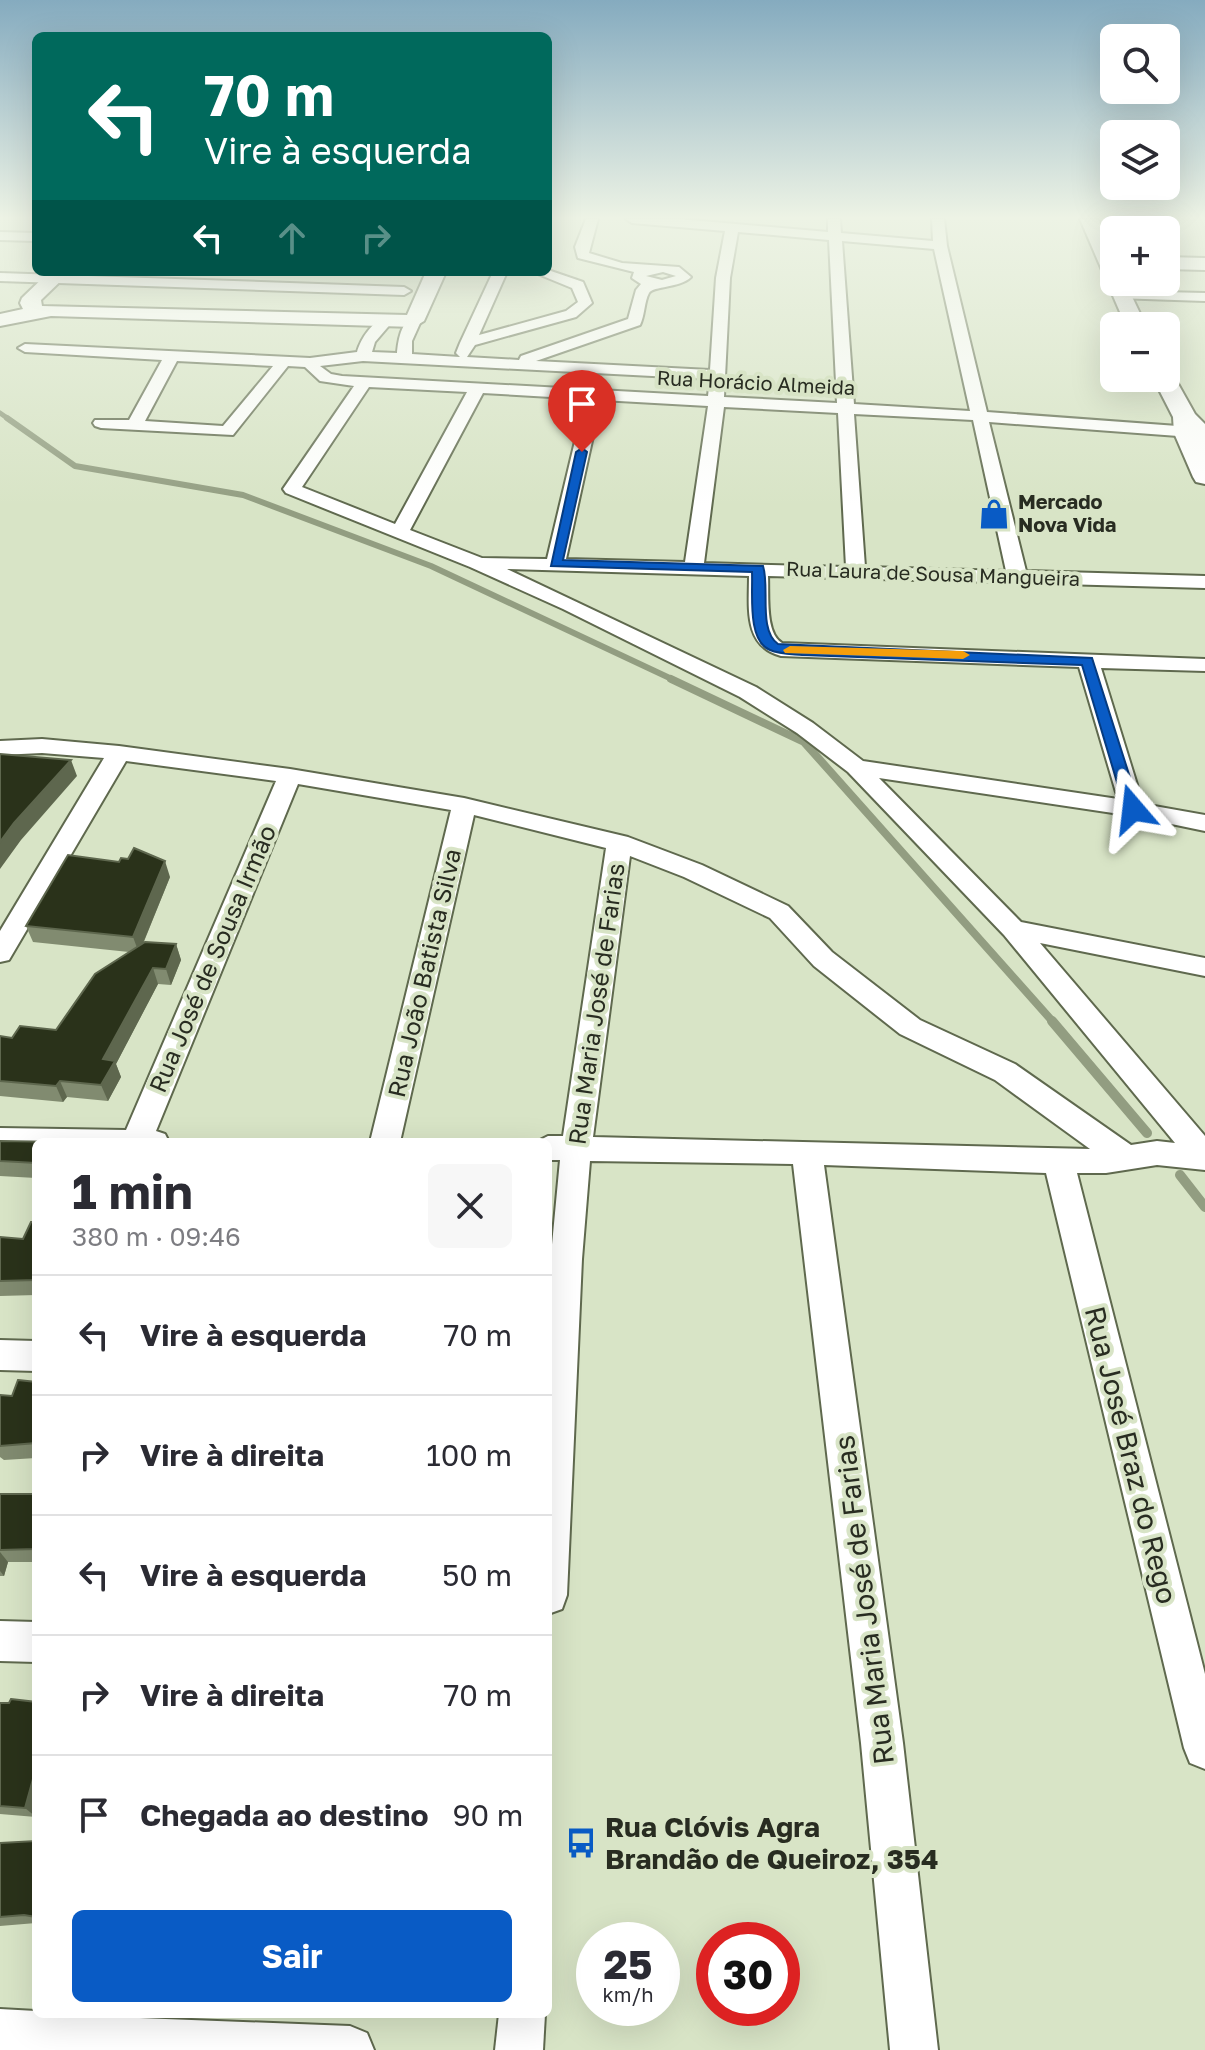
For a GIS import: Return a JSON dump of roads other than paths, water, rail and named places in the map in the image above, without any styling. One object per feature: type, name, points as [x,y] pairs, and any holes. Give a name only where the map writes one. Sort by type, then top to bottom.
[{"type":"street","points":[[0,320],[23,315]]},
{"type":"street","points":[[139,315],[414,321]]},
{"type":"street","points":[[363,356],[368,341],[390,315]]},
{"type":"street","points":[[404,358],[405,341],[417,315]]},
{"type":"street","points":[[462,362],[480,315]]},
{"type":"street","points":[[467,343],[569,315]]},
{"type":"street","points":[[509,365],[635,322],[637,315]]},
{"type":"street","points":[[694,567],[716,403],[708,315]]},
{"type":"street","points":[[841,315],[856,572]]},
{"type":"street","points":[[957,315],[1017,576]]},
{"type":"street","points":[[25,348],[310,363],[363,356],[715,375]]},
{"type":"street","points":[[135,424],[171,357]]},
{"type":"street","points":[[101,423],[227,431],[284,362]]},
{"type":"street","name":"Rua Horácio Almeida","points":[[310,363],[313,370],[323,376],[365,382],[1197,431]]},
{"type":"street","name":"Rua Laura de Sousa Mangueira","points":[[365,382],[292,489],[477,563],[1205,582]]},
{"type":"street","points":[[400,531],[477,389]]},
{"type":"street","points":[[1173,392],[1197,431],[1205,477]]},
{"type":"street","points":[[556,563],[594,396]]},
{"type":"street","points":[[477,563],[748,692],[805,728],[856,767],[1013,929],[1205,1157]]},
{"type":"street","points":[[758,569],[762,629],[766,642],[774,647],[802,651],[1205,665]]},
{"type":"street","points":[[1088,661],[1133,809]]},
{"type":"street","points":[[0,748],[42,746],[119,753],[290,776],[464,805],[619,843],[693,871],[779,912],[823,959],[910,1027],[1005,1072],[1126,1158]]},
{"type":"street","points":[[0,953],[119,753]]},
{"type":"street","points":[[856,767],[1133,809],[1205,823]]},
{"type":"street","name":"Rua José de Sousa Irmão","points":[[138,1138],[290,776]]},
{"type":"street","name":"Rua João Batista Silva","points":[[386,1138],[464,805]]},
{"type":"street","name":"Rua Maria José de Farias","points":[[552,1476],[556,1356],[566,1259],[562,1148],[619,843]]},
{"type":"street","points":[[1013,929],[1205,967]]},
{"type":"street","points":[[0,1140],[32,1140]]},
{"type":"street","points":[[562,1148],[807,1152],[1059,1162],[1157,1153],[1205,1157]]},
{"type":"street","name":"Rua Maria José de Farias","points":[[807,1152],[882,1743],[914,2050]]},
{"type":"street","name":"Rua José Braz do Rego","points":[[1059,1162],[1205,1748]]},
{"type":"street","points":[[0,1355],[32,1356]]},
{"type":"street","points":[[0,1641],[32,1642]]},
{"type":"street","points":[[519,2050],[522,2018]]},
{"type":"street","points":[[0,2033],[350,2050]]},
{"type":"waterway","points":[[0,413],[10,420]]},
{"type":"waterway","points":[[7,418],[75,466],[243,495],[431,566],[676,681]]},
{"type":"waterway","points":[[671,679],[804,742],[1054,1023]]},
{"type":"waterway","points":[[1052,1021],[1147,1133]]},
{"type":"waterway","points":[[1180,1175],[1205,1207]]},
{"type":"place","name":"Mercado Nova Vida","points":[[994,514]]},
{"type":"place","name":"Rua Clóvis Agra Brandão de Queiroz, 354","points":[[581,1843]]}]
